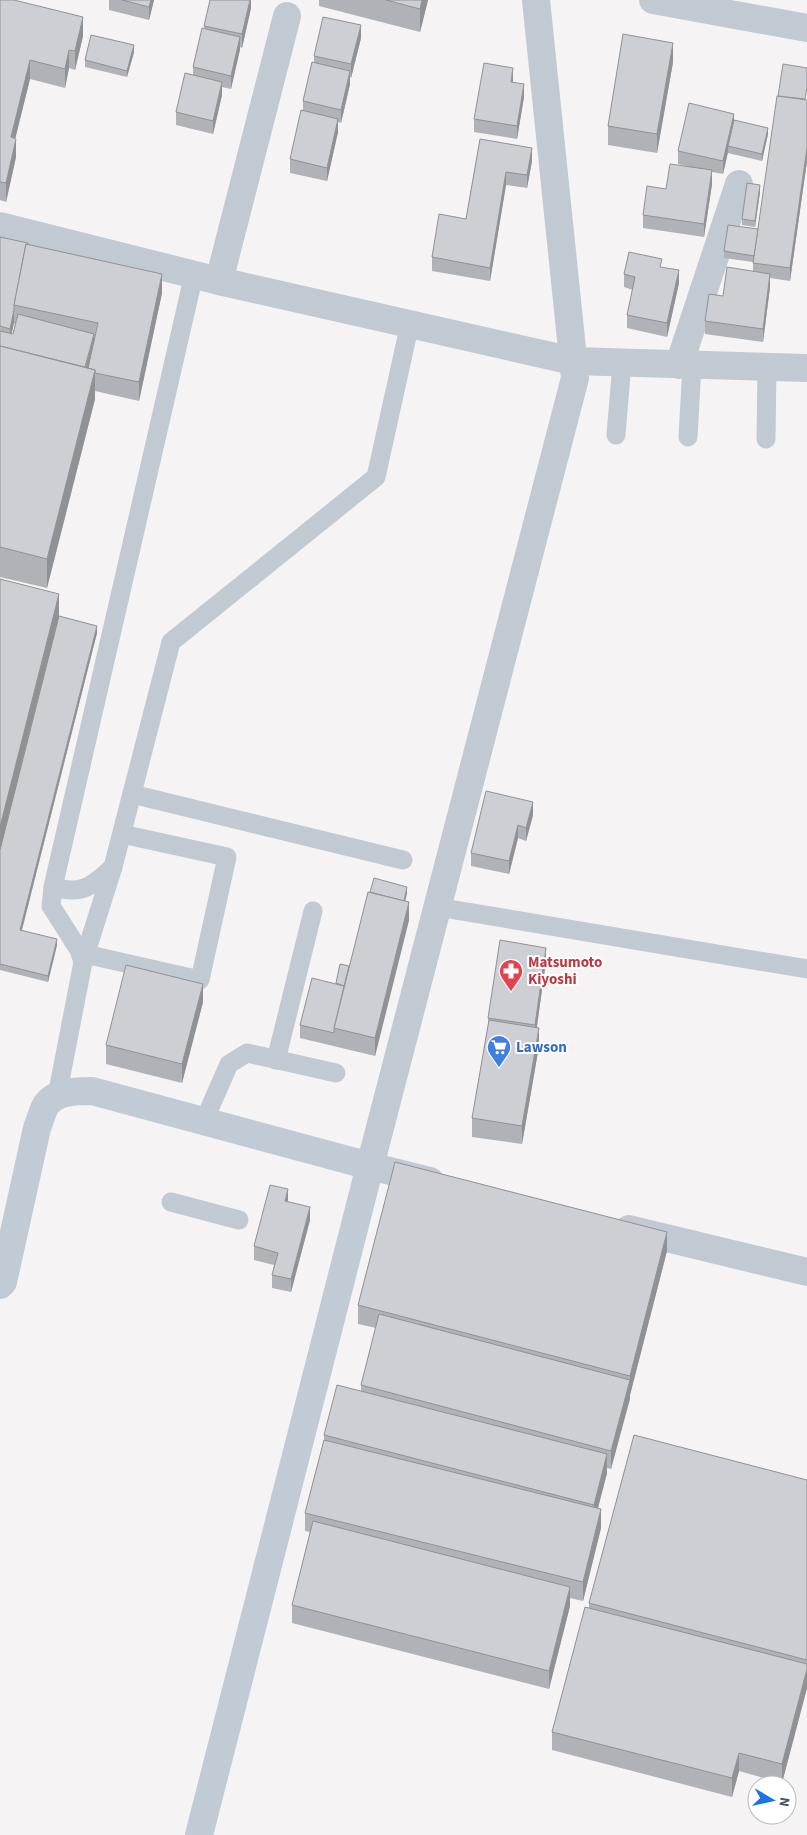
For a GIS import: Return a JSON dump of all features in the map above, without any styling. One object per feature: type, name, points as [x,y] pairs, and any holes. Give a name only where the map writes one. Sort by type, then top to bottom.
[{"type":"street","points":[[200,1835],[370,1166],[575,378],[536,0]]},
{"type":"street","points":[[652,0],[807,28]]},
{"type":"street","points":[[207,278],[287,16]]},
{"type":"street","points":[[685,365],[739,184]]},
{"type":"street","points":[[0,226],[207,278],[573,361],[807,368]]},
{"type":"street","points":[[0,1285],[3,1282],[37,1128],[47,1104],[57,1096],[70,1092],[92,1091],[370,1166],[457,1187]]},
{"type":"street","points":[[603,1222],[807,1272]]},
{"type":"lane","points":[[122,834],[227,857],[200,980],[84,958],[51,906],[53,887],[207,278]]},
{"type":"lane","points":[[57,1096],[84,958],[113,867],[171,642],[376,477],[410,323]]},
{"type":"lane","points":[[616,435],[622,363]]},
{"type":"lane","points":[[685,365],[688,437]]},
{"type":"lane","points":[[766,439],[767,367]]},
{"type":"lane","points":[[132,794],[403,860]]},
{"type":"lane","points":[[53,887],[70,892],[92,886],[113,867]]},
{"type":"lane","points":[[437,907],[807,969]]},
{"type":"lane","points":[[276,1060],[313,911]]},
{"type":"lane","points":[[204,1122],[229,1064],[248,1053],[336,1074]]},
{"type":"lane","points":[[172,1202],[239,1220]]},
{"type":"building","points":[[0,0],[14,0],[83,17],[75,51],[69,50],[65,69],[30,60],[11,137],[16,139],[6,183],[0,182]]},
{"type":"building","points":[[122,0],[151,0],[149,7]]},
{"type":"building","points":[[210,0],[250,0],[242,34],[204,26]]},
{"type":"building","points":[[386,0],[422,0],[420,9]]},
{"type":"building","points":[[323,17],[361,25],[351,64],[314,56]]},
{"type":"building","points":[[202,28],[240,37],[231,76],[193,67]]},
{"type":"building","points":[[623,34],[673,43],[657,134],[608,126]]},
{"type":"building","points":[[91,35],[134,45],[127,71],[85,60]]},
{"type":"building","points":[[312,62],[350,71],[341,110],[303,101]]},
{"type":"building","points":[[484,63],[513,68],[511,82],[524,84],[517,126],[474,119]]},
{"type":"building","points":[[783,64],[807,68],[805,99],[778,96]]},
{"type":"building","points":[[185,73],[222,82],[213,121],[176,112]]},
{"type":"building","points":[[777,96],[807,100],[807,148],[790,268],[753,263]]},
{"type":"building","points":[[689,103],[734,114],[723,161],[678,151]]},
{"type":"building","points":[[301,110],[338,119],[327,168],[290,159]]},
{"type":"building","points":[[734,120],[768,128],[762,154],[728,146]]},
{"type":"building","points":[[480,139],[532,148],[527,175],[506,172],[490,268],[432,257],[439,214],[466,219]]},
{"type":"building","points":[[670,164],[712,170],[704,224],[643,215],[647,186],[666,189]]},
{"type":"building","points":[[747,183],[760,185],[755,221],[742,219]]},
{"type":"building","points":[[728,225],[758,229],[754,256],[724,251]]},
{"type":"building","points":[[0,237],[28,243],[28,245],[26,244],[10,329],[0,326]]},
{"type":"building","points":[[26,244],[162,274],[139,382],[95,373],[95,370],[88,368],[98,323],[14,305]]},
{"type":"building","points":[[629,252],[662,259],[660,267],[679,270],[667,323],[627,315],[635,277],[624,274]]},
{"type":"building","points":[[727,267],[770,274],[763,329],[705,321],[709,294],[723,296]]},
{"type":"building","points":[[18,314],[94,334],[85,367],[0,346],[0,331],[13,334]]},
{"type":"building","points":[[0,346],[95,370],[47,559],[0,547]]},
{"type":"building","points":[[0,579],[59,594],[0,827]]},
{"type":"building","points":[[59,616],[97,626],[20,930],[57,939],[48,976],[0,964],[0,850]]},
{"type":"building","points":[[486,791],[533,802],[526,828],[518,825],[509,861],[471,853]]},
{"type":"building","points":[[374,878],[407,887],[404,901],[370,892]]},
{"type":"building","points":[[368,892],[409,902],[375,1038],[334,1028]]},
{"type":"building","points":[[500,940],[546,948],[535,1025],[488,1018]]},
{"type":"building","points":[[340,964],[349,966],[344,986],[336,983]]},
{"type":"building","points":[[126,965],[203,984],[182,1064],[106,1045]]},
{"type":"building","points":[[312,978],[344,986],[334,1033],[300,1025]]},
{"type":"building","points":[[489,1020],[539,1028],[522,1126],[472,1118]]},
{"type":"building","points":[[395,1162],[667,1232],[630,1376],[358,1305]]},
{"type":"building","points":[[270,1185],[288,1189],[285,1201],[310,1207],[291,1279],[272,1275],[278,1253],[254,1246]]},
{"type":"building","points":[[379,1314],[630,1380],[611,1451],[361,1385]]},
{"type":"building","points":[[337,1385],[607,1454],[594,1505],[324,1435]]},
{"type":"building","points":[[634,1435],[807,1480],[807,1660],[589,1603]]},
{"type":"building","points":[[324,1440],[601,1509],[583,1582],[305,1513]]},
{"type":"building","points":[[313,1521],[570,1587],[549,1671],[292,1605]]},
{"type":"building","points":[[585,1607],[807,1664],[782,1764],[739,1753],[732,1778],[552,1732]]},
{"type":"place","name":"Matsumoto Kiyoshi","points":[[511,992]]},
{"type":"place","name":"Lawson","points":[[499,1068]]}]
